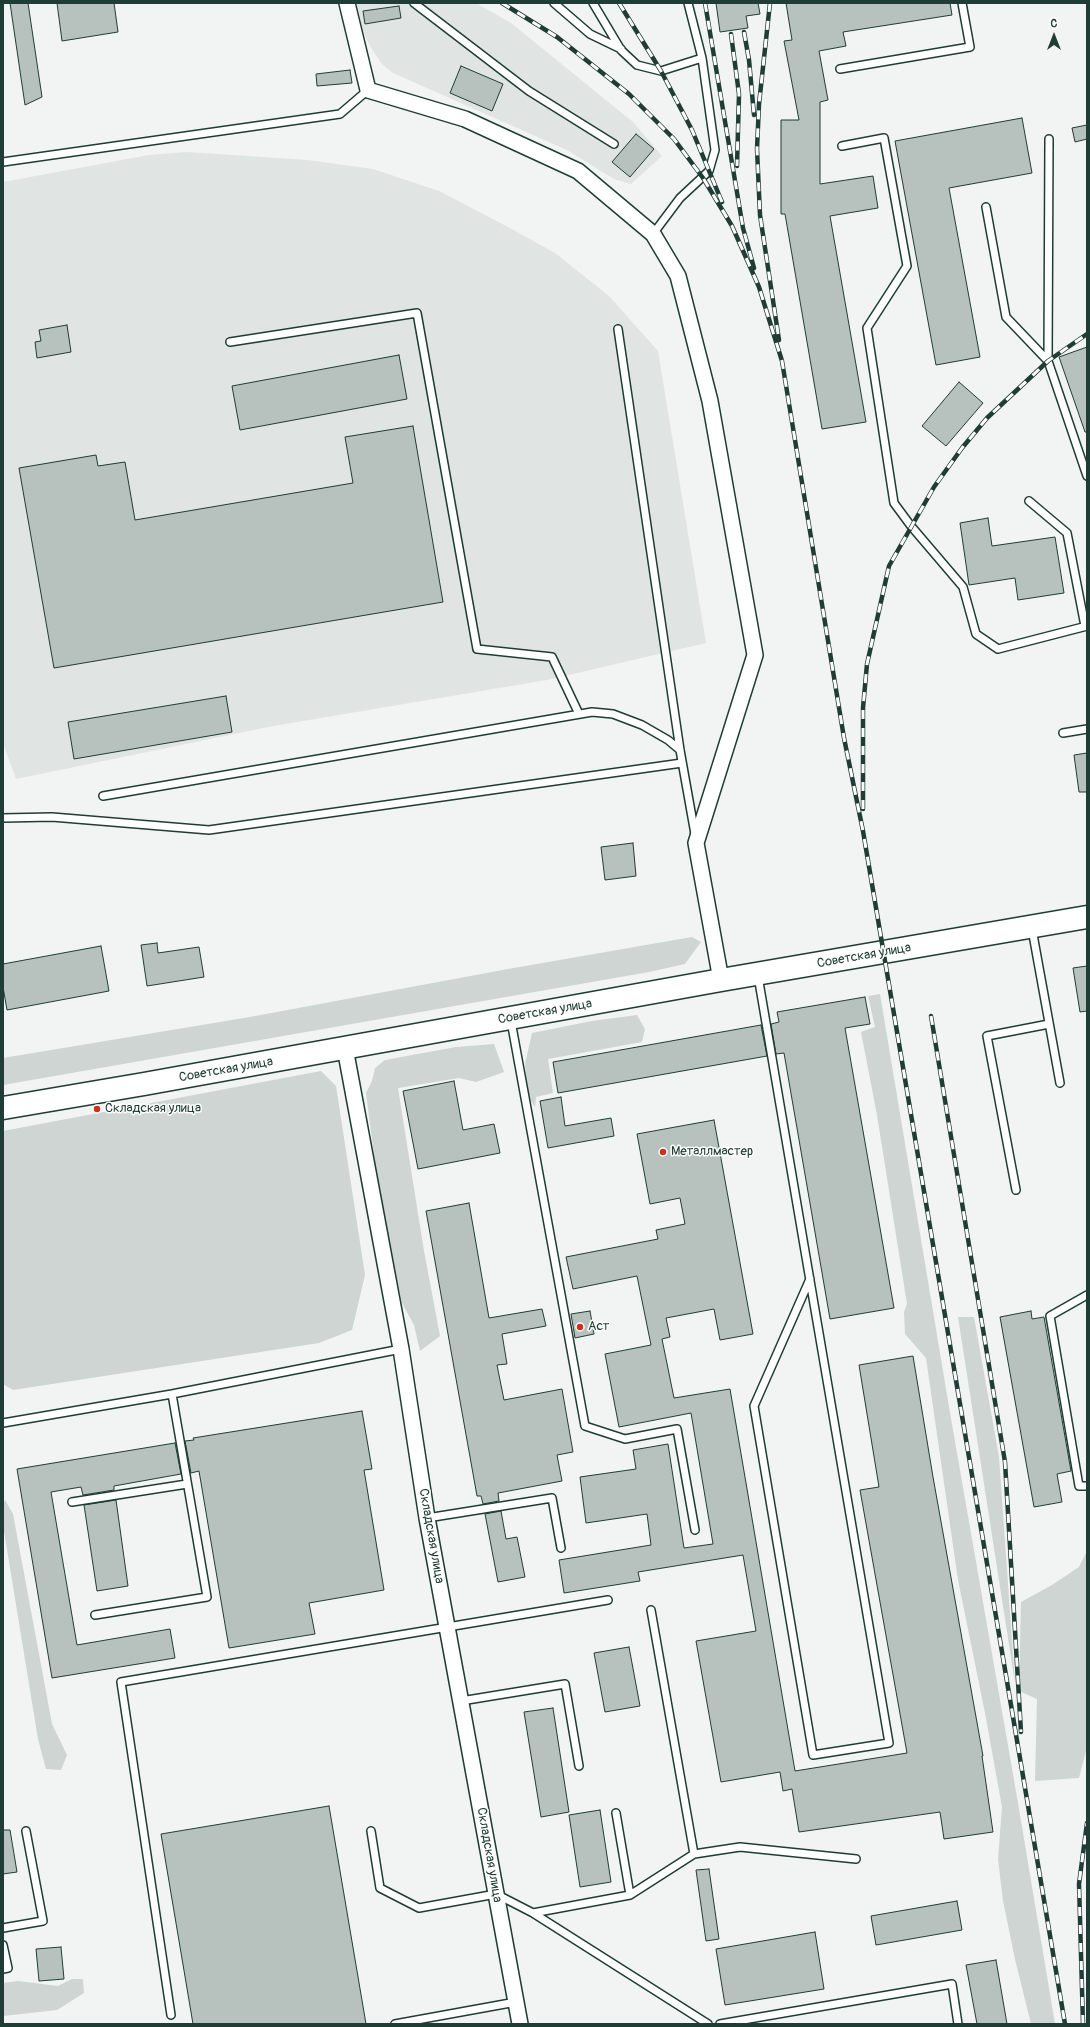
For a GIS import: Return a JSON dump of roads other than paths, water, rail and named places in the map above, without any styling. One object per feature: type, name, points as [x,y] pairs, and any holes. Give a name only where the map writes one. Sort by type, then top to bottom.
[{"type":"main road","name":"Советская улица","points":[[3,1108],[510,1019],[721,980],[1087,917]]},
{"type":"street","points":[[348,3],[368,90],[465,119],[578,171],[653,234],[678,276],[710,401],[755,655],[696,842],[721,980]]},
{"type":"street","name":"Складская улица","points":[[345,1048],[401,1348],[427,1518],[520,2024]]},
{"type":"lane","points":[[414,3],[529,91],[614,144]]},
{"type":"lane","points":[[554,3],[590,34],[621,50],[637,65],[660,71],[702,58]]},
{"type":"lane","points":[[593,3],[621,50]]},
{"type":"lane","points":[[653,234],[680,198],[709,171],[715,150],[702,58],[688,3]]},
{"type":"lane","points":[[840,69],[970,47],[962,3]]},
{"type":"lane","points":[[3,162],[340,114],[368,90]]},
{"type":"lane","points":[[842,146],[884,138],[907,266],[867,328],[894,503],[911,526],[963,587],[976,634],[998,649],[1086,626],[1067,533],[1029,500]]},
{"type":"lane","points":[[1049,139],[1048,362],[1087,476]]},
{"type":"lane","points":[[986,207],[1006,317],[1048,362]]},
{"type":"lane","points":[[230,342],[417,313],[478,649],[552,657],[579,714]]},
{"type":"lane","points":[[618,329],[680,750],[696,842]]},
{"type":"lane","points":[[103,796],[592,712],[613,714],[642,725],[668,740],[680,750]]},
{"type":"lane","points":[[1063,733],[1087,729]]},
{"type":"lane","points":[[3,818],[52,817],[209,830],[682,763]]},
{"type":"lane","points":[[1032,927],[1060,1083]]},
{"type":"lane","points":[[758,974],[810,1279],[889,1743],[813,1755],[754,1406],[810,1279]]},
{"type":"lane","points":[[510,1019],[585,1426],[625,1439],[677,1429],[695,1530]]},
{"type":"lane","points":[[1016,1190],[987,1036],[1049,1024]]},
{"type":"lane","points":[[1087,1295],[1050,1316],[1079,1486],[1087,1486]]},
{"type":"lane","points":[[3,1423],[172,1394],[401,1348]]},
{"type":"lane","points":[[95,1615],[206,1597],[172,1394]]},
{"type":"lane","points":[[72,1502],[187,1484]]},
{"type":"lane","points":[[427,1518],[552,1498],[561,1548]]},
{"type":"lane","points":[[171,2015],[121,1682],[608,1600]]},
{"type":"lane","points":[[651,1610],[694,1854]]},
{"type":"lane","points":[[461,1701],[565,1684],[579,1766]]},
{"type":"lane","points":[[616,1813],[630,1895]]},
{"type":"lane","points":[[3,1928],[43,1921],[26,1831]]},
{"type":"lane","points":[[371,1831],[380,1888],[419,1908],[496,1894],[533,1913],[708,2024]]},
{"type":"lane","points":[[533,1913],[630,1895],[694,1854],[740,1847],[856,1859]]},
{"type":"lane","points":[[3,1945],[8,1968],[3,1968]]},
{"type":"lane","points":[[720,2024],[952,1984],[958,2024]]},
{"type":"lane","points":[[395,2024],[516,2002]]},
{"type":"railway","points":[[502,3],[557,37],[629,94],[674,139],[703,178],[732,226],[759,287],[782,361],[844,738],[863,831],[1065,2024]]},
{"type":"railway","points":[[619,3],[661,71],[692,130],[722,202]]},
{"type":"railway","points":[[705,3],[743,228],[754,268]]},
{"type":"railway","points":[[770,3],[759,104],[757,149],[760,215],[779,340]]},
{"type":"railway","points":[[744,32],[749,60],[754,115]]},
{"type":"railway","points":[[731,34],[739,94],[737,166]]},
{"type":"railway","points":[[863,809],[863,708],[867,664],[889,566],[934,487],[962,448],[987,418],[1048,361],[1087,334]]},
{"type":"railway","points":[[931,1016],[1005,1462],[1021,1732]]},
{"type":"railway","points":[[1083,2024],[1079,1884],[1087,1823]]},
{"type":"place","name":"Складская улица","points":[[97,1109]]},
{"type":"place","name":"Металлмастер","points":[[663,1152]]},
{"type":"place","name":"Аст","points":[[580,1327]]}]
